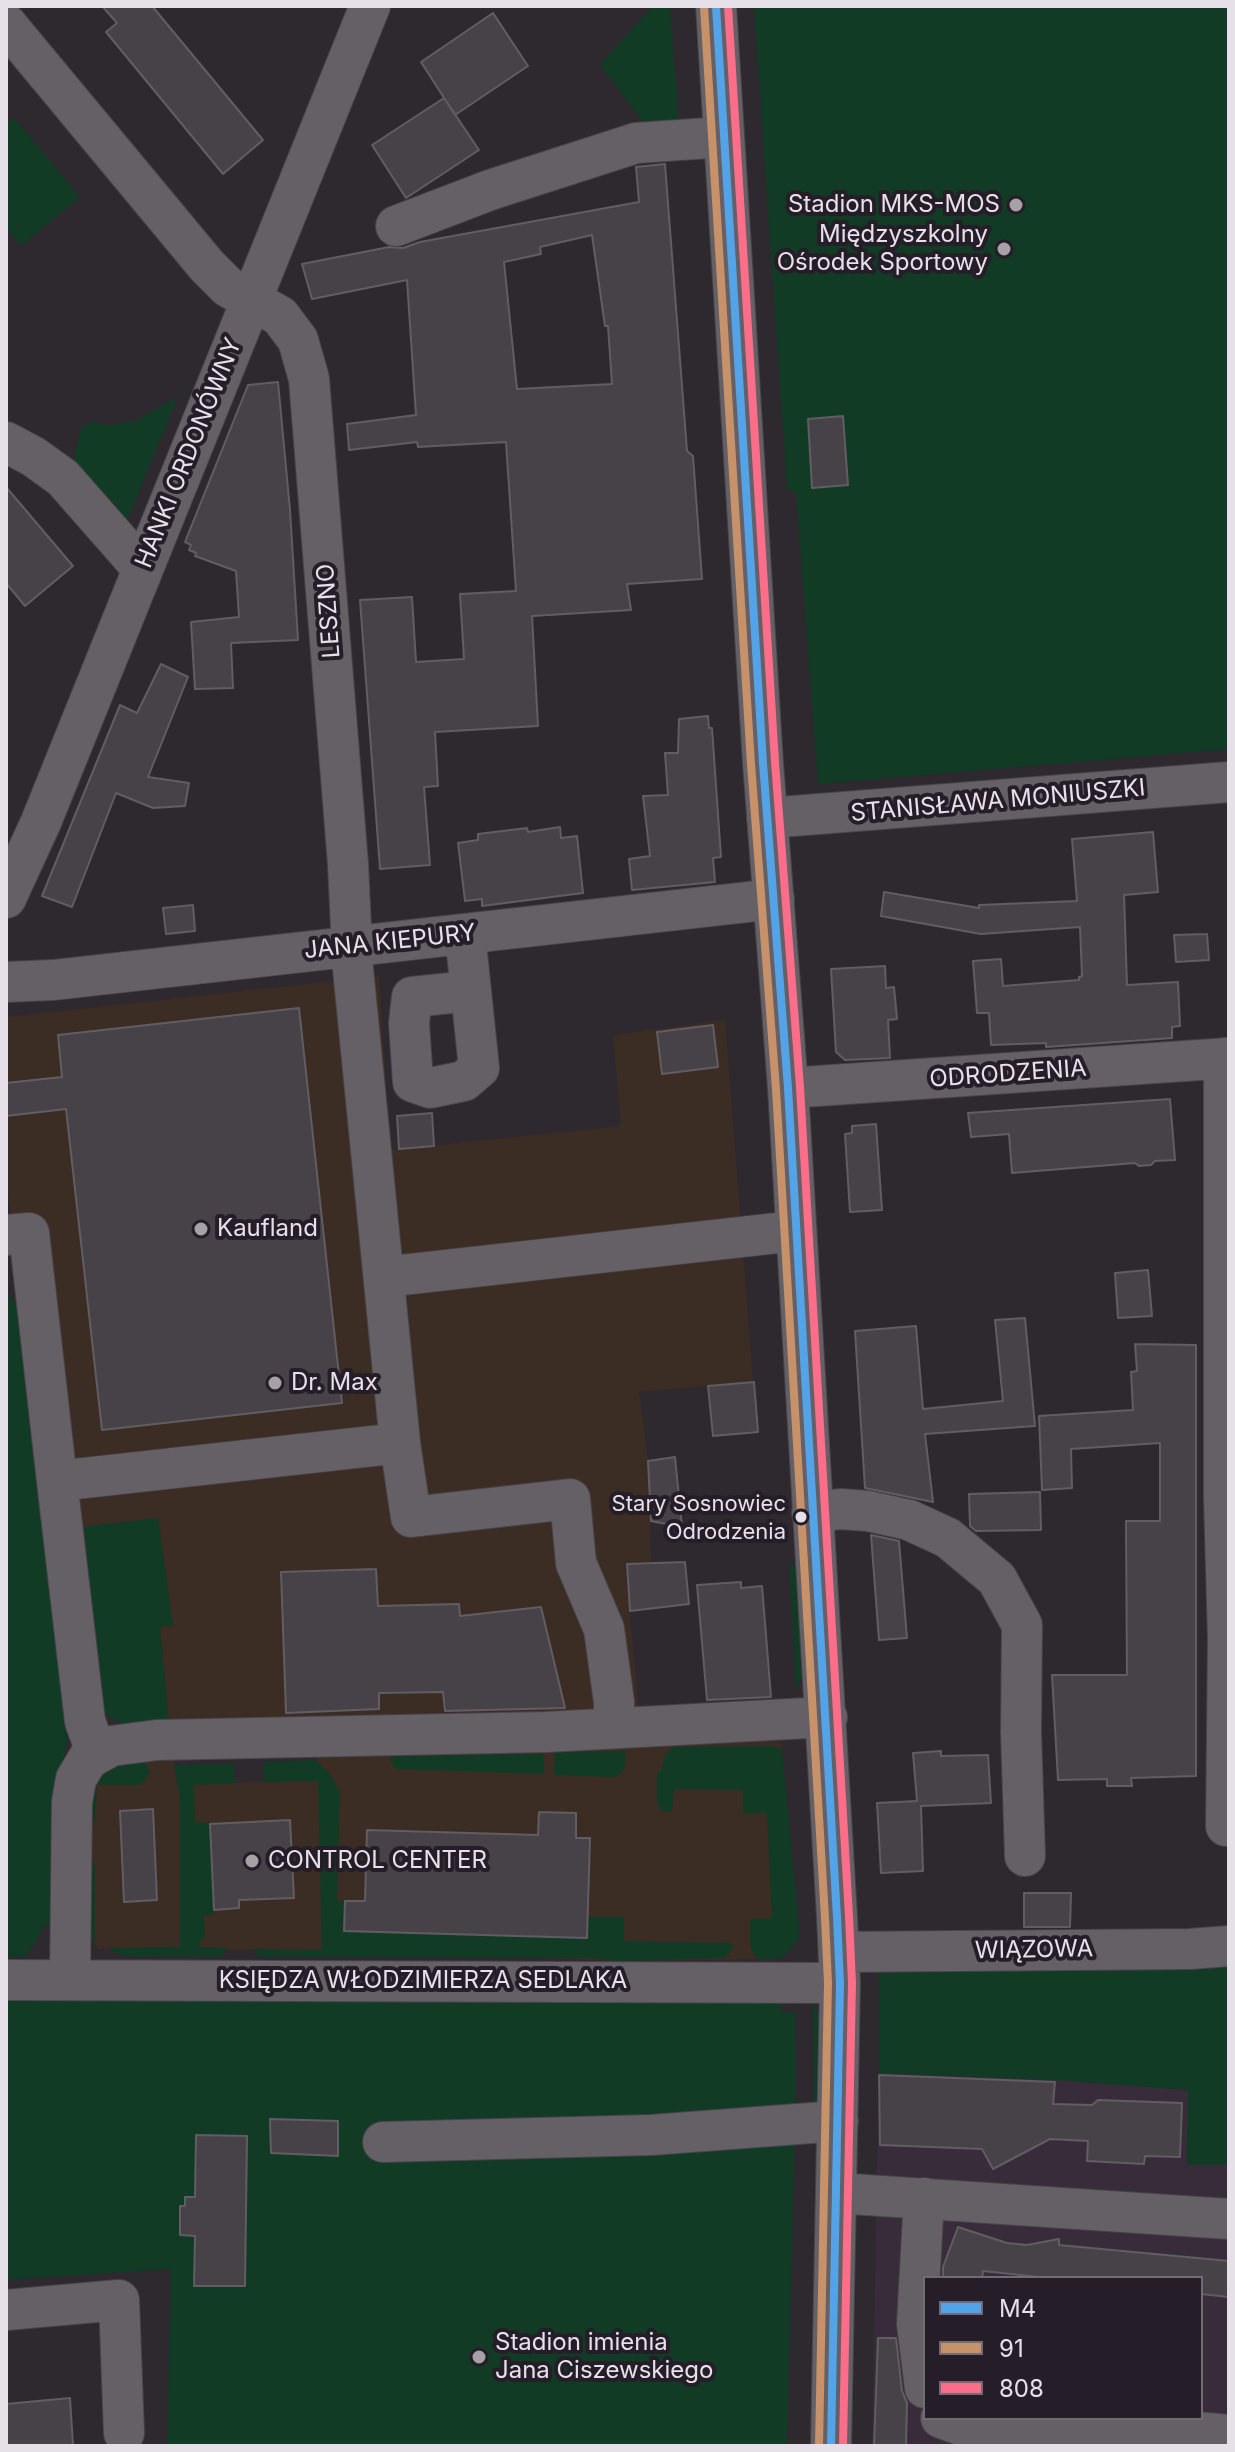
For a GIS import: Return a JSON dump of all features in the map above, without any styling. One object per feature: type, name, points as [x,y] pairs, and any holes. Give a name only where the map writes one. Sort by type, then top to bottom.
[{"type":"street","name":"HANKI ORDONÓWNY","points":[[7,895],[41,822],[370,6]]},
{"type":"street","points":[[716,6],[767,818],[788,1088],[827,1717],[839,1968],[831,2446]]},
{"type":"street","name":"LESZNO","points":[[6,24],[207,266],[228,287],[280,316],[298,340],[309,379],[353,947],[400,1443],[411,1517],[570,1499],[576,1563],[604,1629],[614,1702],[614,1728]]},
{"type":"street","points":[[396,226],[490,190],[636,143],[724,137]]},
{"type":"street","points":[[6,442],[63,478],[142,568]]},
{"type":"street","name":"STANISŁAWA MONIUSZKI","points":[[767,818],[1229,782]]},
{"type":"street","name":"JANA KIEPURY","points":[[6,982],[53,980],[774,899]]},
{"type":"street","points":[[465,934],[470,991]]},
{"type":"street","points":[[1226,1058],[1226,1826]]},
{"type":"street","name":"ODRODZENIA","points":[[788,1088],[1226,1058]]},
{"type":"street","points":[[384,1277],[795,1231]]},
{"type":"street","points":[[6,1235],[29,1233],[85,1721],[96,1752]]},
{"type":"street","points":[[57,1481],[400,1443]]},
{"type":"street","points":[[812,1513],[840,1509],[868,1511],[909,1520],[948,1538],[997,1579],[1022,1625],[1025,1856]]},
{"type":"street","points":[[70,1980],[72,1802],[81,1767],[96,1752],[125,1743],[157,1740],[546,1732],[827,1717]]},
{"type":"street","name":"WIĄZOWA","points":[[839,1968],[1229,1946]]},
{"type":"street","name":"KSIĘDZA WŁODZIMIERZA SEDLAKA","points":[[6,1980],[839,1968]]},
{"type":"street","points":[[383,2142],[651,2135],[838,2121]]},
{"type":"street","points":[[836,2193],[1229,2219]]},
{"type":"street","points":[[923,2356],[924,2198]]},
{"type":"street","points":[[6,2310],[119,2300],[124,2433]]},
{"type":"street","points":[[947,2420],[969,2428],[1131,2429],[1229,2435]]},
{"type":"shaded area","points":[[379,976],[390,1150],[621,1126],[613,1035],[725,1020],[753,1381],[639,1392],[648,1460],[651,1562],[625,1565],[639,1709],[169,1724],[160,1627],[173,1625],[158,1519],[48,1530],[25,1311],[6,1180],[6,1017]]},
{"type":"shaded area","points":[[768,1739],[781,1743],[800,1938],[781,1959],[621,1961],[321,1950],[98,1949],[89,1933],[86,1808],[99,1779],[113,1764],[173,1757],[177,1785],[318,1780],[317,1754]]},
{"type":"shaded area","points":[[879,2073],[1055,2080],[1189,2090],[1187,2165],[1229,2165],[1229,2446],[872,2446]]},
{"type":"green space","points":[[653,6],[670,6],[679,127],[646,126],[600,65]]},
{"type":"green space","name":"Międzyszkolny Ośrodek Sportowy","points":[[754,6],[1229,6],[1229,749],[818,784],[796,493],[787,489]]},
{"type":"green space","points":[[14,118],[80,197],[21,246],[6,228],[6,124]]},
{"type":"green space","points":[[178,396],[123,531],[71,472],[81,428],[91,422],[108,425],[136,421]]},
{"type":"green space","points":[[6,1291],[18,1308],[67,1702],[68,1735],[59,1782],[52,1925],[45,1925],[26,1957],[6,1957]]},
{"type":"green space","points":[[158,1518],[173,1625],[160,1628],[169,1724],[122,1723],[109,1717],[104,1710],[81,1527]]},
{"type":"green space","points":[[789,1563],[797,1573],[804,1673],[796,1690]]},
{"type":"green space","points":[[772,1746],[782,1750],[800,1938],[781,1959],[757,1959],[750,1947],[750,1919],[772,1918],[767,1813],[743,1814],[743,1790],[674,1789],[672,1812],[662,1811],[657,1804],[657,1771],[661,1771],[664,1757],[672,1747]]},
{"type":"green space","points":[[626,1751],[625,1769],[615,1777],[554,1775],[555,1752]]},
{"type":"green space","points":[[543,1754],[544,1774],[395,1769],[390,1760],[392,1756]]},
{"type":"green space","points":[[314,1760],[328,1771],[340,1792],[337,1901],[345,1901],[344,1931],[586,1938],[588,1917],[624,1917],[624,1941],[733,1943],[733,1947],[726,1958],[621,1961],[587,1958],[258,1957],[253,1949],[322,1950],[318,1781],[264,1782],[263,1762]]},
{"type":"green space","points":[[144,1761],[150,1773],[144,1782],[138,1785],[97,1785],[95,1821],[89,1830],[88,1800],[99,1779],[113,1764]]},
{"type":"green space","points":[[234,1764],[235,1783],[194,1785],[195,1822],[210,1824],[214,1915],[204,1915],[205,1939],[199,1940],[200,1947],[226,1948],[222,1957],[138,1957],[119,1955],[108,1948],[180,1947],[180,1799],[174,1765]]},
{"type":"green space","points":[[88,1857],[95,1865],[95,1943],[89,1933]]},
{"type":"green space","points":[[1229,1966],[1229,2165],[1187,2165],[1188,2090],[1055,2080],[879,2073],[879,1973]]},
{"type":"green space","name":"Stadion imienia Jana Ciszewskiego","points":[[6,1994],[781,1997],[781,2012],[795,2012],[796,2091],[787,2446],[167,2446],[171,2269],[6,2280]]},
{"type":"green space","points":[[813,2002],[820,2017],[819,2103],[814,2108]]},
{"type":"building","points":[[102,6],[152,6],[263,140],[223,174],[106,32],[117,23]]},
{"type":"building","points":[[493,13],[528,66],[455,115],[421,62]]},
{"type":"building","points":[[444,98],[479,150],[406,198],[372,145]]},
{"type":"building","points":[[665,164],[687,451],[693,456],[702,579],[627,584],[631,610],[532,616],[538,726],[435,732],[438,786],[424,787],[430,865],[380,869],[360,600],[412,597],[416,662],[464,659],[460,594],[516,591],[506,442],[418,447],[417,442],[349,450],[347,424],[416,415],[407,280],[312,299],[302,264],[389,247],[403,248],[420,242],[639,202],[636,167]],"holes":[[[592,235],[605,326],[608,326],[612,384],[517,389],[504,262],[541,254],[540,247]]]},
{"type":"building","points":[[278,382],[298,640],[231,643],[233,688],[195,689],[191,622],[239,617],[236,571],[195,556],[196,553],[189,550],[191,545],[185,542],[248,385]]},
{"type":"building","points":[[843,416],[848,485],[812,488],[808,419]]},
{"type":"building","points":[[6,487],[73,566],[25,606],[6,583]]},
{"type":"building","points":[[161,664],[188,677],[148,777],[189,783],[185,806],[153,808],[116,793],[72,907],[42,896],[120,705],[137,713]]},
{"type":"building","points":[[708,716],[709,728],[712,728],[721,857],[713,858],[715,882],[632,890],[629,859],[650,856],[643,796],[668,795],[665,753],[678,753],[679,719]]},
{"type":"building","points":[[560,827],[561,838],[577,836],[583,893],[482,906],[482,899],[465,901],[458,843],[478,840],[478,834]]},
{"type":"building","points":[[1153,832],[1158,892],[1124,895],[1127,985],[1178,982],[1180,1026],[1172,1027],[1172,1038],[1046,1047],[1046,1043],[991,1045],[989,1013],[977,1013],[973,961],[1001,959],[1003,986],[1079,980],[1082,976],[1080,927],[981,934],[881,916],[884,892],[979,908],[979,905],[1077,901],[1072,839]]},
{"type":"building","points":[[193,905],[195,931],[166,934],[163,908]]},
{"type":"building","points":[[1207,934],[1209,960],[1176,962],[1174,935]]},
{"type":"building","points":[[885,966],[886,988],[894,987],[897,1019],[888,1020],[890,1058],[845,1060],[836,1052],[831,969]]},
{"type":"building","name":"Kaufland","points":[[299,1008],[342,1403],[102,1430],[66,1109],[6,1116],[6,1083],[62,1077],[58,1035]]},
{"type":"building","points":[[713,1025],[718,1067],[662,1074],[657,1032]]},
{"type":"building","points":[[1170,1099],[1175,1160],[1155,1161],[1151,1165],[1139,1166],[1135,1163],[1012,1173],[1009,1134],[971,1137],[968,1113]]},
{"type":"building","points":[[432,1113],[434,1146],[399,1149],[397,1116]]},
{"type":"building","points":[[876,1124],[882,1210],[850,1212],[845,1134],[852,1133],[852,1126]]},
{"type":"building","points":[[1148,1270],[1152,1316],[1118,1318],[1115,1273]]},
{"type":"building","points":[[1025,1318],[1035,1426],[925,1434],[933,1502],[865,1488],[855,1331],[916,1326],[923,1409],[1003,1401],[995,1320]]},
{"type":"building","points":[[1135,1344],[1196,1345],[1196,1776],[1131,1778],[1132,1786],[1107,1786],[1107,1779],[1058,1780],[1052,1675],[1127,1675],[1126,1521],[1160,1521],[1160,1443],[1071,1449],[1072,1488],[1042,1490],[1039,1416],[1133,1410],[1131,1372],[1137,1371]]},
{"type":"building","points":[[754,1382],[758,1432],[713,1436],[708,1386]]},
{"type":"building","points":[[675,1457],[682,1527],[651,1521],[648,1461]]},
{"type":"building","points":[[1040,1492],[1041,1530],[976,1531],[970,1526],[969,1494]]},
{"type":"building","points":[[871,1535],[899,1541],[907,1638],[879,1640]]},
{"type":"building","points":[[685,1562],[689,1604],[630,1611],[627,1564]]},
{"type":"building","points":[[376,1569],[378,1606],[459,1604],[460,1616],[541,1607],[565,1708],[445,1711],[443,1692],[379,1693],[379,1709],[286,1713],[281,1572]]},
{"type":"building","points":[[741,1582],[741,1588],[762,1586],[771,1697],[707,1700],[697,1585]]},
{"type":"building","points":[[941,1751],[941,1756],[988,1755],[991,1803],[921,1806],[923,1871],[881,1873],[877,1803],[917,1801],[913,1753]]},
{"type":"building","points":[[153,1809],[157,1900],[124,1902],[120,1811]]},
{"type":"building","points":[[539,1812],[576,1813],[576,1838],[590,1838],[587,1938],[344,1931],[345,1901],[365,1901],[367,1830],[538,1835]]},
{"type":"building","name":"CONTROL CENTER","points":[[290,1820],[294,1898],[239,1900],[239,1908],[214,1910],[210,1824]]},
{"type":"building","points":[[1024,1893],[1071,1893],[1070,1927],[1024,1927]]},
{"type":"building","points":[[879,2075],[1055,2082],[1053,2104],[1092,2105],[1098,2100],[1182,2103],[1180,2157],[1145,2156],[1144,2164],[1087,2161],[1088,2141],[1050,2139],[993,2169],[982,2149],[880,2145]]},
{"type":"building","points":[[270,2119],[338,2121],[338,2156],[271,2153]]},
{"type":"building","points":[[196,2135],[247,2136],[245,2286],[194,2286],[195,2236],[180,2235],[180,2206],[185,2206],[185,2197],[195,2197]]},
{"type":"building","points":[[958,2227],[1007,2243],[1027,2245],[1059,2239],[1059,2245],[1229,2261],[1229,2297],[1203,2294],[1203,2276],[1029,2276],[983,2271],[982,2276],[943,2276],[943,2267]]},
{"type":"building","points":[[878,2338],[896,2338],[902,2391],[907,2403],[906,2446],[874,2446]]},
{"type":"building","points":[[70,2398],[73,2446],[6,2446],[6,2404]]},
{"type":"transit line","name":"M4","points":[[716,6],[763,763],[788,1088],[837,1917],[840,1983],[831,2446]]},
{"type":"transit line","name":"808","points":[[728,6],[775,762],[800,1087],[849,1916],[852,1983],[843,2446]]},
{"type":"transit line","name":"91","points":[[704,7],[751,764],[776,1089],[825,1918],[828,1983],[819,2446]]},
{"type":"place","name":"Stadion MKS-MOS","points":[[1016,205]]},
{"type":"place","name":"Międzyszkolny Ośrodek Sportowy","points":[[1004,249]]},
{"type":"place","name":"Kaufland","points":[[201,1229]]},
{"type":"place","name":"Dr. Max","points":[[275,1383]]},
{"type":"place","name":"Stary Sosnowiec Odrodzenia","points":[[801,1517]]},
{"type":"place","name":"CONTROL CENTER","points":[[252,1861]]},
{"type":"place","name":"Stadion imienia Jana Ciszewskiego","points":[[479,2357]]}]
